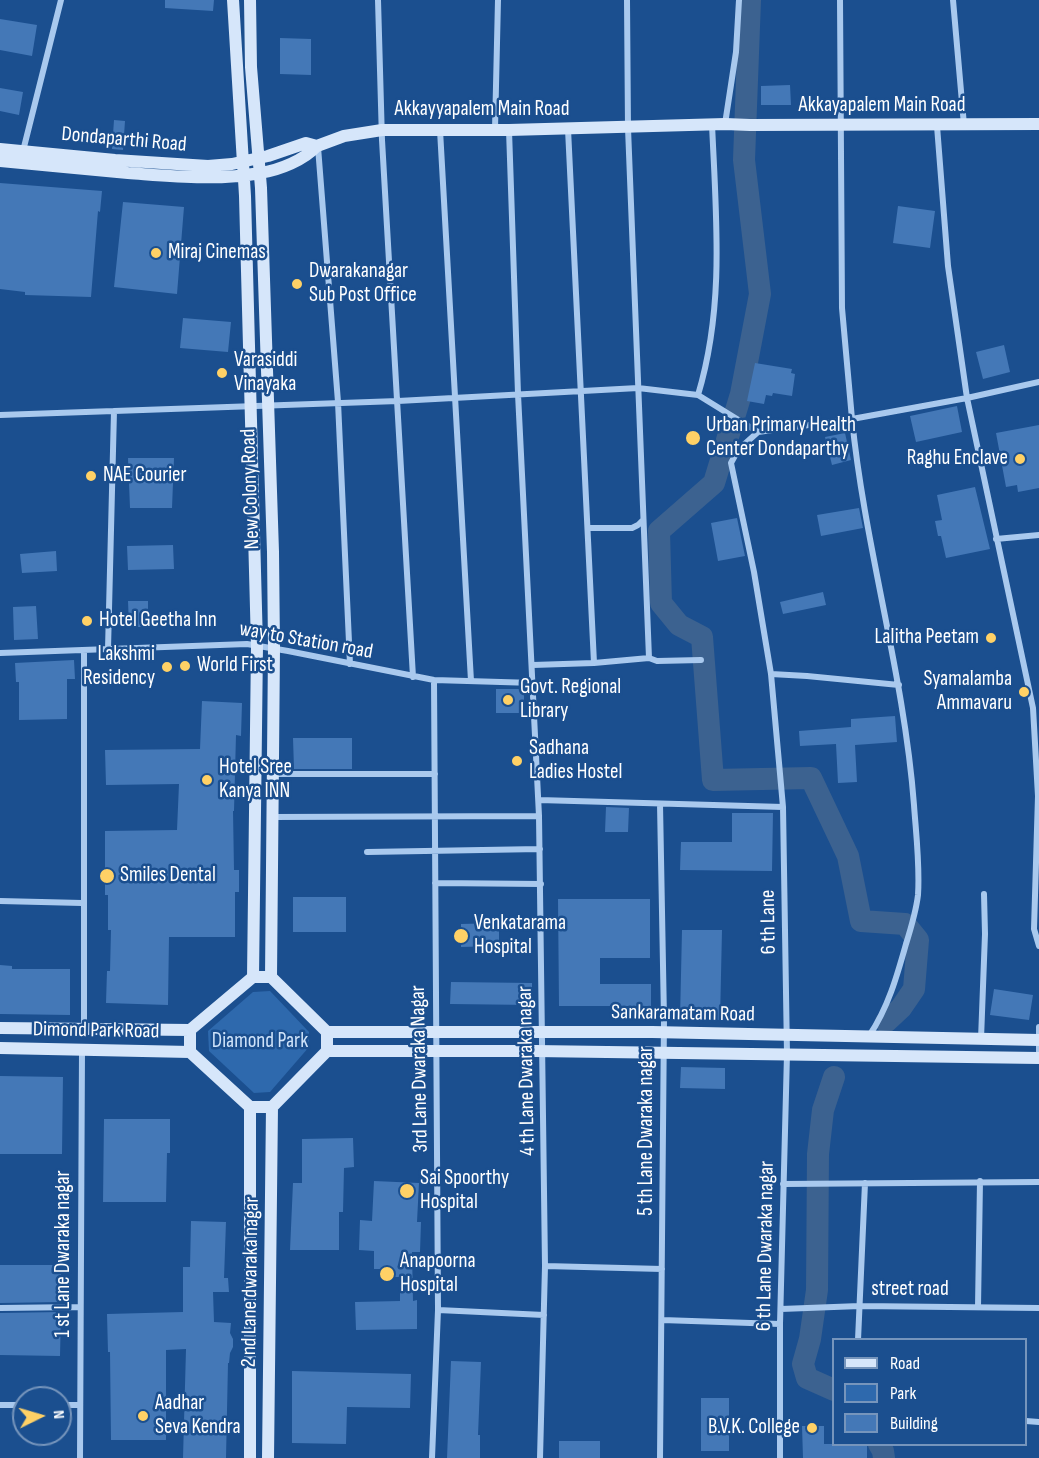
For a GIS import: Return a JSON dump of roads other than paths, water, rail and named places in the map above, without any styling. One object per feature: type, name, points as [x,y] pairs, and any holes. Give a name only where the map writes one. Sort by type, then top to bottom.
[{"type":"main road","name":"New Colony Road","points":[[233,0],[244,161],[257,646],[253,977]]},
{"type":"main road","name":"New Colony Road","points":[[250,0],[251,67],[259,174],[268,404],[274,648],[271,977]]},
{"type":"main road","name":"Akkayyapalem Main Road","points":[[244,161],[306,143],[317,146],[344,136],[382,130],[628,128],[723,124]]},
{"type":"main road","name":"Akkayapalem Main Road","points":[[723,124],[937,126],[1039,124]]},
{"type":"main road","points":[[0,161],[172,176],[244,175],[270,171],[310,154],[317,146]]},
{"type":"main road","name":"Dondaparthi Road","points":[[0,149],[192,165],[232,164],[244,161]]},
{"type":"main road","points":[[190,1052],[250,1107],[272,1107],[327,1052],[327,1032],[271,977],[253,977]]},
{"type":"main road","name":"Dimond Park Road","points":[[0,1028],[190,1030],[253,977]]},
{"type":"main road","name":"Dimond Park Road","points":[[0,1048],[190,1052],[190,1030]]},
{"type":"main road","name":"Sankaramatam Road","points":[[327,1032],[664,1032],[1039,1040]]},
{"type":"main road","name":"Sankaramatam Road","points":[[327,1052],[543,1051],[1039,1056]]},
{"type":"main road","name":"2 nd Lane dwaraka nagar","points":[[250,1107],[250,1458]]},
{"type":"main road","name":"2 nd Lane dwaraka nagar","points":[[268,1458],[272,1107]]},
{"type":"street","points":[[20,163],[61,0]]},
{"type":"street","points":[[378,0],[382,130],[413,677]]},
{"type":"street","points":[[495,129],[498,0]]},
{"type":"street","points":[[627,0],[628,128],[649,658]]},
{"type":"street","points":[[698,395],[711,347],[717,277],[723,124],[736,52],[739,0]]},
{"type":"street","points":[[840,0],[842,308],[852,419],[910,753],[918,859],[918,895],[914,920],[881,1018],[868,1036]]},
{"type":"street","points":[[953,0],[964,126]]},
{"type":"street","points":[[937,126],[948,266],[967,398],[996,539],[1036,708],[1038,796],[1034,929],[1039,946]]},
{"type":"street","points":[[440,129],[471,681]]},
{"type":"street","points":[[568,129],[594,663]]},
{"type":"street","name":"4 th Lane Dwaraka nagar","points":[[509,130],[518,394],[534,683],[541,884],[545,1266],[540,1458]]},
{"type":"street","points":[[317,146],[338,402],[350,664]]},
{"type":"street","points":[[0,415],[398,401],[638,388],[698,395],[721,408],[738,422],[758,432],[852,419],[1039,382]]},
{"type":"street","points":[[108,649],[114,411]]},
{"type":"street","name":"6 th Lane","points":[[758,432],[738,450],[731,464],[754,572],[771,674],[780,764],[783,807],[787,1036]]},
{"type":"street","points":[[588,528],[632,528],[642,520]]},
{"type":"street","points":[[996,539],[1039,535]]},
{"type":"street","name":"way to Station road","points":[[0,653],[226,644],[274,648],[434,680],[534,683]]},
{"type":"street","points":[[84,651],[82,903],[84,1028]]},
{"type":"street","points":[[533,665],[649,658],[657,661],[701,660]]},
{"type":"street","points":[[771,674],[899,685]]},
{"type":"street","name":"3rd Lane Dwaraka Nagar","points":[[432,1458],[438,1310],[434,680]]},
{"type":"street","points":[[273,774],[435,774]]},
{"type":"street","points":[[539,800],[783,807]]},
{"type":"street","name":"5 th Lane Dwaraka nagar","points":[[660,804],[664,1032],[660,1458]]},
{"type":"street","points":[[273,817],[539,816]]},
{"type":"street","points":[[368,852],[540,849]]},
{"type":"street","points":[[435,883],[541,884]]},
{"type":"street","points":[[981,1039],[985,934],[984,894]]},
{"type":"street","points":[[0,901],[82,903]]},
{"type":"street","points":[[1039,1027],[1039,1056]]},
{"type":"street","name":"6 th Lane Dwaraka nagar","points":[[780,1458],[780,1324],[787,1036]]},
{"type":"street","name":"1 st Lane Dwaraka nagar","points":[[80,1458],[82,1049]]},
{"type":"street","points":[[978,1307],[980,1181]]},
{"type":"street","points":[[783,1184],[1039,1182]]},
{"type":"street","points":[[858,1338],[865,1183]]},
{"type":"street","points":[[545,1266],[663,1269]]},
{"type":"street","name":"street road","points":[[781,1309],[860,1306],[1039,1308]]},
{"type":"street","points":[[0,1308],[80,1307]]},
{"type":"street","points":[[438,1310],[544,1314]]},
{"type":"street","points":[[662,1320],[780,1324]]},
{"type":"street","points":[[72,1405],[80,1405]]},
{"type":"waterway","points":[[750,0],[744,160],[760,294],[741,394],[714,483],[659,531],[661,603],[679,625],[702,637],[713,780],[811,778],[848,856],[861,921],[905,924],[918,940],[914,989],[901,1008],[886,1022]]},
{"type":"waterway","points":[[832,1389],[807,1378],[803,1364],[810,1339],[817,1290],[818,1154],[823,1110],[834,1077]]},
{"type":"waterway","points":[[880,1446],[884,1458]]},
{"type":"place","name":"Miraj Cinemas","points":[[156,253]]},
{"type":"place","name":"Dwarakanagar Sub Post Office","points":[[297,284]]},
{"type":"place","name":"Varasiddi Vinayaka","points":[[222,373]]},
{"type":"place","name":"Urban Primary Health Center Dondaparthy","points":[[693,438]]},
{"type":"place","name":"Raghu Enclave","points":[[1020,459]]},
{"type":"place","name":"NAE Courier","points":[[91,476]]},
{"type":"place","name":"Hotel Geetha Inn","points":[[87,621]]},
{"type":"place","name":"Lalitha Peetam","points":[[991,638]]},
{"type":"place","name":"World First","points":[[185,666]]},
{"type":"place","name":"Lakshmi Residency","points":[[167,667]]},
{"type":"place","name":"Syamalamba Ammavaru","points":[[1024,692]]},
{"type":"place","name":"Govt. Regional Library","points":[[508,700]]},
{"type":"place","name":"Sadhana Ladies Hostel","points":[[517,761]]},
{"type":"place","name":"Hotel Sree Kanya INN","points":[[207,780]]},
{"type":"place","name":"Smiles Dental","points":[[107,876]]},
{"type":"place","name":"Venkatarama Hospital","points":[[461,936]]},
{"type":"place","name":"Sai Spoorthy Hospital","points":[[407,1191]]},
{"type":"place","name":"Anapoorna Hospital","points":[[387,1274]]},
{"type":"place","name":"Aadhar Seva Kendra","points":[[143,1416]]},
{"type":"place","name":"B.V.K. College","points":[[812,1428]]},
{"type":"park label","name":"Diamond Park","points":[[260,1042]]}]
